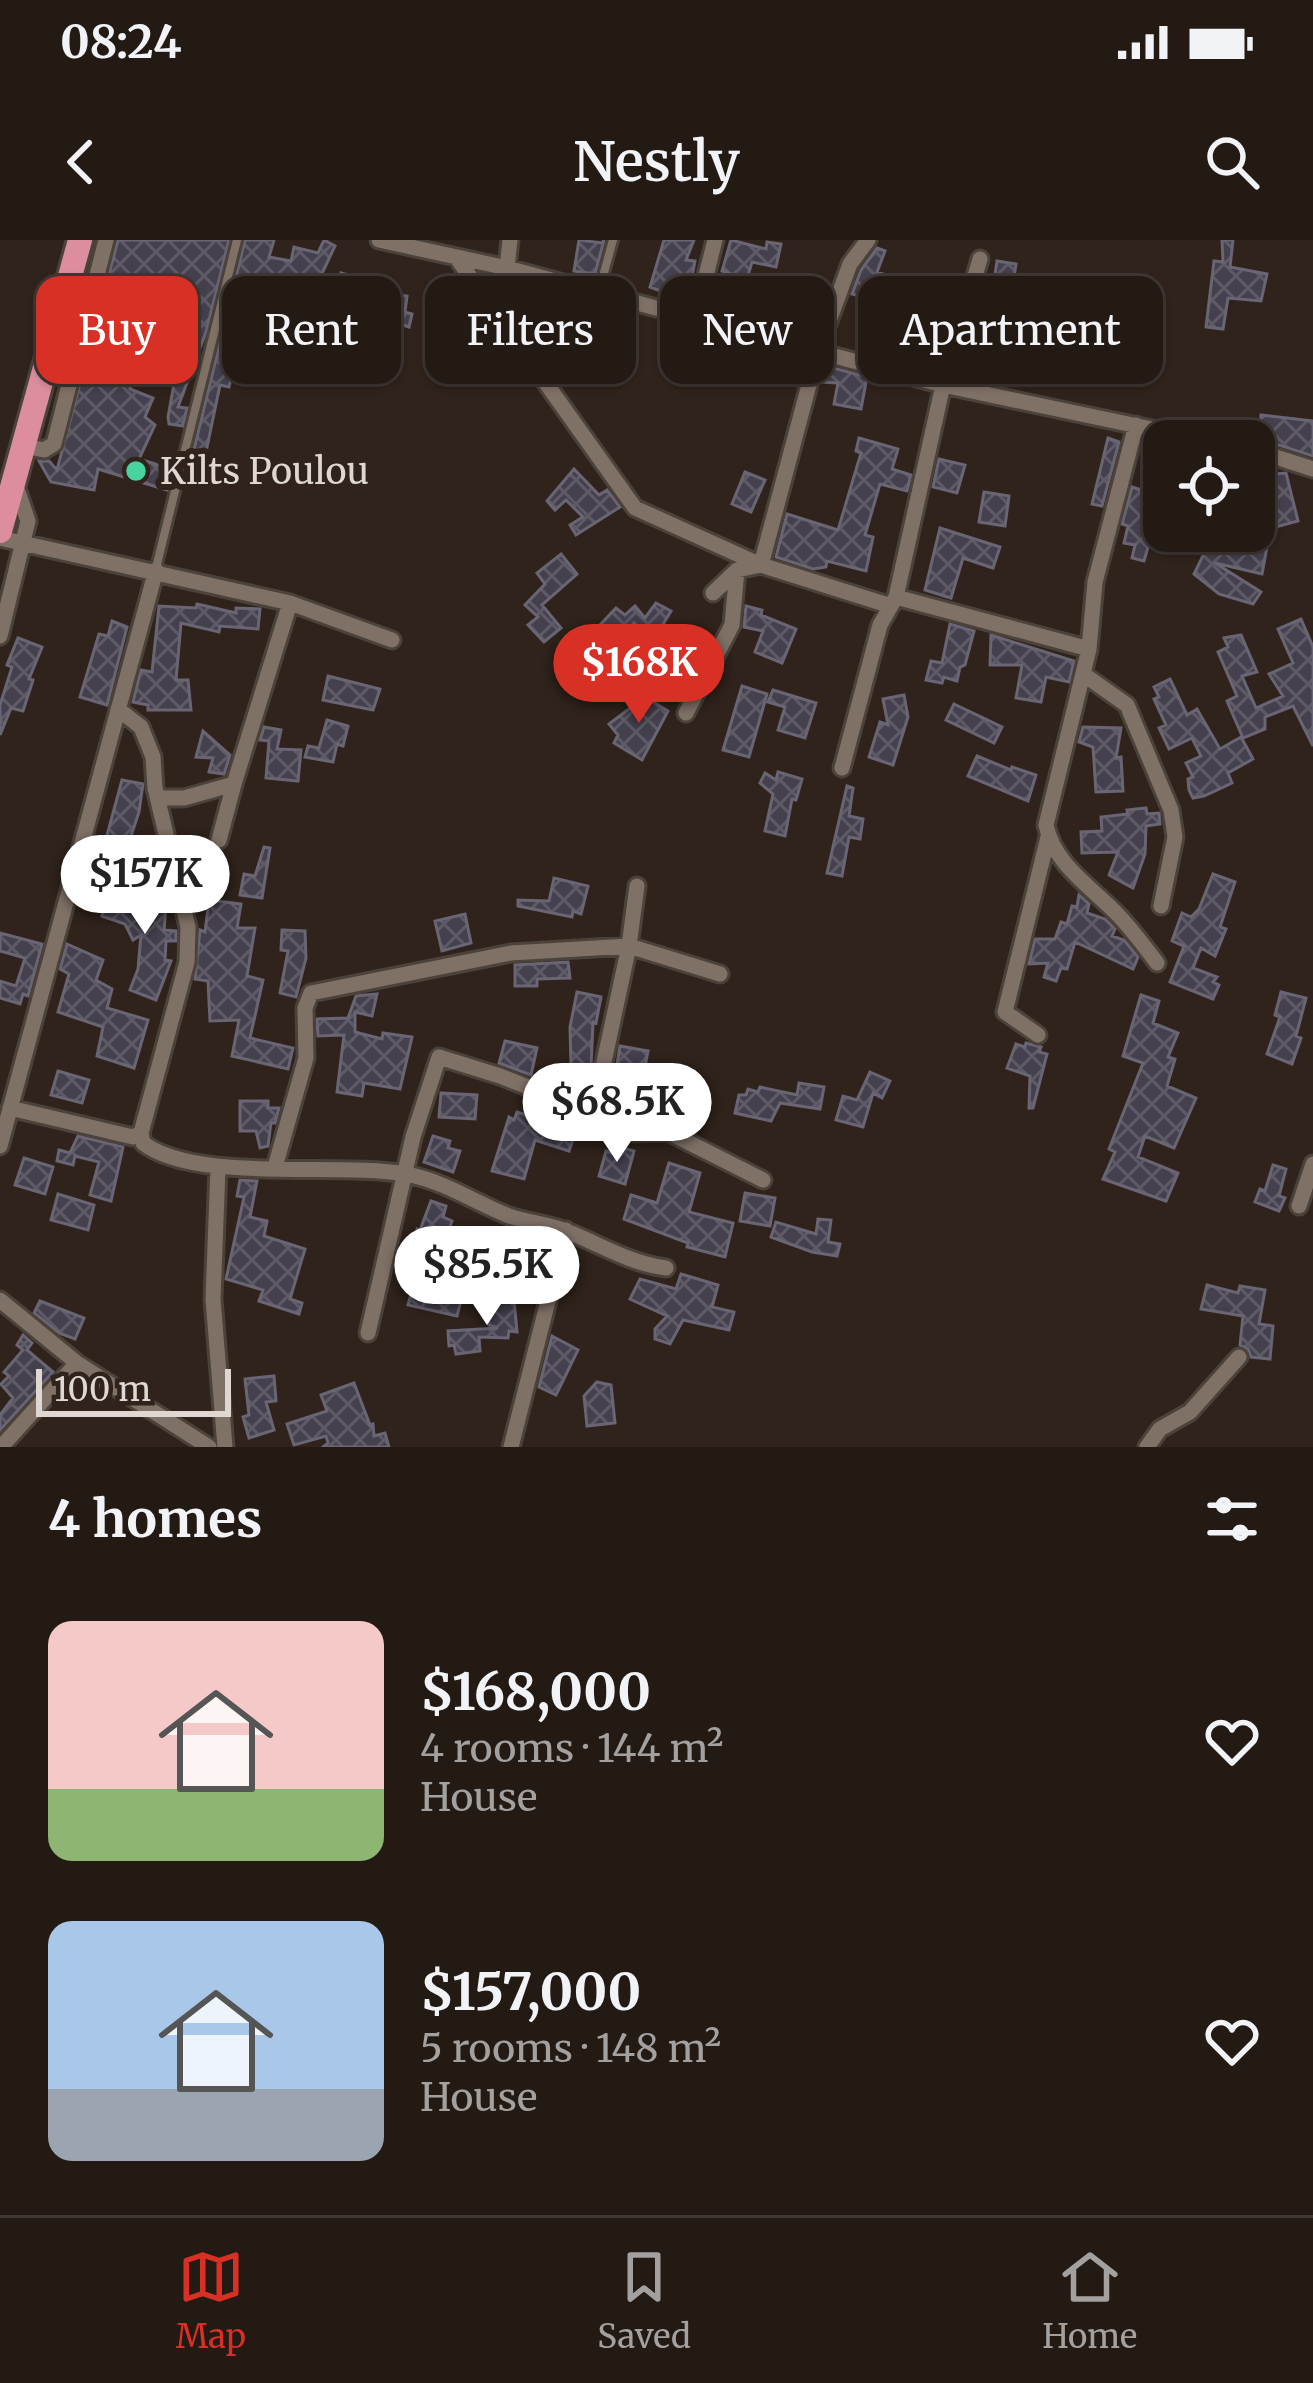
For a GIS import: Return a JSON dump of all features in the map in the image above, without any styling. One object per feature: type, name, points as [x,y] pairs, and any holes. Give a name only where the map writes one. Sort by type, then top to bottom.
[{"type":"highway","points":[[0,534],[74,241]]},
{"type":"street","points":[[24,446],[44,450],[54,444],[106,240]]},
{"type":"street","points":[[379,240],[537,276]]},
{"type":"street","points":[[508,268],[509,240]]},
{"type":"street","points":[[706,276],[715,240]]},
{"type":"street","points":[[834,308],[850,264],[868,240]]},
{"type":"street","points":[[456,257],[634,508],[761,565],[1089,649]]},
{"type":"street","points":[[842,768],[880,625],[894,602],[944,385],[980,259]]},
{"type":"street","points":[[834,356],[944,385],[1143,427]]},
{"type":"street","points":[[761,565],[809,384]]},
{"type":"street","points":[[1136,425],[1095,582],[1089,649],[1046,825],[1067,867],[1120,916],[1157,963]]},
{"type":"street","points":[[1275,457],[1313,469]]},
{"type":"street","points":[[0,636],[28,521],[14,482]]},
{"type":"street","points":[[0,534],[25,544],[290,603],[392,640]]},
{"type":"street","points":[[713,593],[737,570],[761,565]]},
{"type":"street","points":[[0,1146],[156,570]]},
{"type":"street","points":[[686,713],[732,625],[737,570]]},
{"type":"street","points":[[219,839],[290,603]]},
{"type":"street","points":[[1083,674],[1127,705],[1171,810],[1175,837],[1162,906]]},
{"type":"street","points":[[118,709],[141,727],[153,757],[155,788],[184,902],[187,962],[141,1133],[143,1144],[158,1155],[218,1168],[334,1167],[436,1180],[512,1217],[566,1230],[643,1265],[666,1268]]},
{"type":"street","points":[[160,798],[184,798],[234,784]]},
{"type":"street","points":[[1038,1035],[1005,1012],[1048,837]]},
{"type":"street","points":[[592,1114],[629,946],[637,886]]},
{"type":"street","points":[[275,1167],[306,1058],[305,1007],[311,993],[511,953],[629,946],[720,974]]},
{"type":"street","points":[[368,1333],[404,1174],[440,1058],[500,1076],[626,1133],[668,1132],[763,1180]]},
{"type":"street","points":[[10,1108],[133,1137],[141,1133]]},
{"type":"street","points":[[1299,1206],[1313,1164]]},
{"type":"street","points":[[218,1168],[212,1299],[225,1447]]},
{"type":"street","points":[[511,1447],[566,1230]]},
{"type":"street","points":[[0,1300],[77,1363],[209,1447]]},
{"type":"street","points":[[1148,1447],[1160,1429],[1190,1412],[1239,1357]]},
{"type":"street","points":[[1,1447],[77,1363]]},
{"type":"lane","points":[[156,570],[237,240]]},
{"type":"lane","points":[[603,276],[613,240]]},
{"type":"building","points":[[118,240],[229,240],[198,353],[198,276],[108,276]]},
{"type":"building","points":[[245,240],[274,240],[269,257],[291,261],[294,247],[318,253],[324,240],[335,246],[321,276],[236,276]]},
{"type":"building","points":[[579,240],[604,240],[595,274],[574,271]]},
{"type":"building","points":[[664,240],[694,240],[686,260],[695,261],[692,276],[660,276],[660,291],[650,287]]},
{"type":"building","points":[[731,240],[766,249],[767,242],[781,244],[776,267],[752,262],[748,276],[722,271]]},
{"type":"building","points":[[1222,240],[1233,240],[1230,267],[1267,274],[1261,301],[1228,298],[1223,329],[1206,327],[1214,261],[1223,262]]},
{"type":"building","points":[[877,248],[885,251],[877,272],[882,276],[859,276]]},
{"type":"building","points":[[997,261],[1016,264],[1014,276],[995,276]]},
{"type":"building","points":[[401,295],[407,296],[405,312],[412,314],[409,327],[401,324]]},
{"type":"building","points":[[222,334],[222,384],[229,387],[220,385],[200,481],[187,478]]},
{"type":"building","points":[[834,368],[858,375],[858,384],[866,384],[861,409],[834,404],[838,383],[834,383]]},
{"type":"building","points":[[80,384],[131,384],[130,389],[153,398],[145,417],[155,425],[139,459],[172,469],[167,490],[98,469],[94,490],[51,482],[39,461],[49,461],[57,470]]},
{"type":"building","points":[[174,384],[187,384],[178,407],[187,408],[183,426],[169,424]]},
{"type":"building","points":[[1261,415],[1313,421],[1313,456],[1275,444],[1275,420],[1261,420]]},
{"type":"building","points":[[859,438],[898,449],[892,469],[911,475],[907,491],[880,484],[865,535],[873,537],[866,571],[827,561],[826,567],[813,569],[776,557],[787,514],[838,530],[861,453],[856,451]]},
{"type":"building","points":[[1108,438],[1119,442],[1102,506],[1092,504]]},
{"type":"building","points":[[939,459],[965,465],[957,493],[933,487]]},
{"type":"building","points":[[574,469],[599,495],[607,490],[620,507],[576,535],[570,525],[583,517],[566,500],[555,510],[547,501]]},
{"type":"building","points":[[745,472],[765,480],[751,512],[732,504]]},
{"type":"building","points":[[1286,473],[1298,521],[1275,527],[1275,474]]},
{"type":"building","points":[[1132,487],[1143,490],[1144,561],[1132,558],[1135,545],[1124,543],[1128,526],[1122,524]]},
{"type":"building","points":[[984,492],[1009,496],[1005,526],[979,522]]},
{"type":"building","points":[[940,528],[1000,547],[993,568],[963,558],[951,598],[925,590]]},
{"type":"building","points":[[1205,552],[1266,552],[1262,574],[1215,563],[1261,592],[1253,604],[1219,594],[1194,574]]},
{"type":"building","points":[[561,554],[577,574],[542,605],[561,628],[544,642],[528,625],[538,617],[525,605],[545,584],[537,573]]},
{"type":"building","points":[[656,603],[671,611],[659,631],[671,642],[663,651],[634,623],[618,641],[600,625],[616,608],[625,615],[635,606],[645,618]]},
{"type":"building","points":[[197,604],[236,613],[236,608],[260,609],[258,629],[220,626],[219,632],[181,623],[176,680],[188,680],[191,710],[148,710],[148,705],[133,702],[141,670],[152,672],[159,606],[196,608]]},
{"type":"building","points":[[746,606],[796,629],[782,663],[755,652],[763,631],[744,627]]},
{"type":"building","points":[[1301,619],[1313,647],[1313,746],[1293,706],[1265,717],[1265,729],[1243,738],[1227,701],[1237,696],[1218,652],[1228,647],[1224,638],[1241,635],[1257,672],[1242,676],[1256,708],[1283,696],[1269,674],[1293,663],[1278,629]]},
{"type":"building","points":[[112,621],[127,627],[107,705],[80,697],[99,634],[108,636]]},
{"type":"building","points":[[950,624],[974,631],[965,665],[957,681],[926,680],[931,661],[942,663]]},
{"type":"building","points":[[991,635],[1074,661],[1069,682],[1046,677],[1041,702],[1016,698],[1022,665],[990,665]]},
{"type":"building","points":[[18,638],[42,647],[23,711],[11,708],[0,735],[0,705],[12,667],[7,665]]},
{"type":"building","points":[[328,676],[380,689],[373,710],[323,700]]},
{"type":"building","points":[[1170,679],[1187,715],[1197,709],[1220,749],[1241,737],[1253,759],[1228,773],[1232,783],[1204,796],[1193,798],[1189,790],[1188,779],[1193,777],[1186,763],[1201,756],[1192,738],[1169,749],[1159,728],[1166,725],[1154,699],[1159,697],[1154,687]]},
{"type":"building","points":[[742,686],[767,694],[749,757],[723,750]]},
{"type":"building","points":[[773,690],[816,703],[805,738],[778,730],[785,707],[768,702]]},
{"type":"building","points":[[639,693],[668,711],[642,760],[614,743],[618,735],[609,724],[633,706],[630,703]]},
{"type":"building","points":[[904,695],[908,717],[893,765],[869,757],[880,722],[888,725],[883,699]]},
{"type":"building","points":[[954,704],[1002,727],[994,743],[946,720]]},
{"type":"building","points":[[327,720],[348,726],[343,746],[337,744],[333,762],[305,757],[308,746],[319,748]]},
{"type":"building","points":[[264,727],[281,730],[277,749],[301,750],[298,781],[266,778],[269,741],[260,740]]},
{"type":"building","points":[[1083,727],[1121,728],[1116,758],[1121,757],[1123,791],[1096,792],[1093,747],[1079,742]]},
{"type":"building","points":[[203,731],[230,755],[224,774],[209,772],[213,758],[196,757]]},
{"type":"building","points":[[977,756],[1036,775],[1028,801],[968,776]]},
{"type":"building","points":[[778,772],[802,779],[796,800],[792,799],[785,836],[765,831],[773,794],[760,783],[765,773],[776,780]]},
{"type":"building","points":[[122,780],[143,784],[128,845],[150,863],[103,850]]},
{"type":"building","points":[[847,786],[853,788],[849,816],[863,819],[860,839],[849,837],[842,876],[827,873]]},
{"type":"building","points":[[1146,808],[1147,814],[1159,813],[1160,824],[1146,826],[1145,854],[1133,888],[1109,875],[1118,852],[1082,853],[1081,832],[1102,831],[1101,817]]},
{"type":"building","points":[[264,847],[270,848],[262,898],[240,895],[244,874],[255,876]]},
{"type":"building","points":[[1213,874],[1235,882],[1215,956],[1201,948],[1193,968],[1217,977],[1213,999],[1170,982],[1184,946],[1172,941],[1182,913],[1191,917],[1199,909]]},
{"type":"building","points":[[554,878],[588,886],[581,914],[573,911],[572,917],[518,906],[518,900],[549,901]]},
{"type":"building","points":[[110,892],[139,901],[139,894],[167,896],[164,930],[176,931],[176,941],[166,941],[165,960],[171,961],[156,1000],[130,990],[138,969],[141,935],[133,940],[125,924],[102,916]]},
{"type":"building","points":[[1079,895],[1089,904],[1087,913],[1105,919],[1115,929],[1112,936],[1124,940],[1138,957],[1133,969],[1075,942],[1067,969],[1061,968],[1056,981],[1044,977],[1048,963],[1029,964],[1035,939],[1055,939],[1061,922],[1067,924],[1072,906],[1077,907]]},
{"type":"building","points":[[209,900],[241,904],[237,928],[255,928],[247,976],[263,980],[250,1038],[293,1048],[288,1069],[232,1056],[239,1020],[210,1021],[208,981],[195,979],[200,930],[205,932]]},
{"type":"building","points":[[465,914],[471,943],[442,951],[435,921]]},
{"type":"building","points":[[282,930],[305,931],[306,958],[296,997],[280,993],[288,951],[281,950]]},
{"type":"building","points":[[0,933],[42,944],[28,996],[23,994],[20,1004],[0,998],[0,981],[16,986],[25,958],[0,951]]},
{"type":"building","points":[[67,944],[103,960],[96,980],[112,989],[107,1008],[148,1020],[134,1068],[97,1056],[103,1027],[58,1012],[69,974],[60,969]]},
{"type":"building","points":[[568,962],[570,978],[537,979],[537,986],[515,986],[515,965]]},
{"type":"building","points":[[577,992],[601,997],[593,1022],[591,1067],[571,1067],[570,1027]]},
{"type":"building","points":[[1281,992],[1306,998],[1292,1064],[1267,1054],[1280,1017],[1275,1015]]},
{"type":"building","points":[[377,994],[372,1016],[355,1012],[355,1032],[382,1039],[383,1033],[412,1037],[400,1089],[364,1083],[362,1096],[337,1092],[344,1035],[318,1036],[317,1019],[348,1018],[356,996]]},
{"type":"building","points":[[1141,995],[1159,1001],[1153,1023],[1178,1033],[1168,1057],[1175,1059],[1167,1086],[1196,1098],[1174,1148],[1145,1136],[1138,1157],[1178,1173],[1166,1201],[1103,1179],[1115,1152],[1109,1149],[1143,1063],[1123,1056]]},
{"type":"building","points":[[505,1041],[537,1048],[531,1075],[499,1063]]},
{"type":"building","points":[[1026,1043],[1047,1054],[1033,1108],[1029,1108],[1030,1076],[1007,1068],[1016,1044],[1025,1047]]},
{"type":"building","points":[[620,1046],[648,1051],[642,1082],[615,1077]]},
{"type":"building","points":[[58,1071],[89,1080],[82,1103],[51,1095]]},
{"type":"building","points":[[870,1072],[890,1081],[882,1098],[873,1093],[863,1127],[836,1120],[843,1096],[857,1100]]},
{"type":"building","points":[[799,1083],[824,1087],[820,1109],[780,1103],[771,1121],[735,1113],[739,1095],[746,1095],[748,1089],[797,1095]]},
{"type":"building","points":[[441,1093],[477,1095],[475,1119],[439,1117]]},
{"type":"building","points":[[240,1101],[268,1101],[268,1108],[279,1108],[268,1146],[260,1148],[256,1131],[240,1131]]},
{"type":"building","points":[[517,1112],[576,1131],[569,1151],[535,1140],[524,1179],[492,1171],[509,1117],[514,1120]]},
{"type":"building","points":[[78,1136],[123,1147],[111,1201],[90,1195],[99,1162],[75,1156],[73,1165],[57,1161],[59,1150],[70,1153]]},
{"type":"building","points":[[433,1136],[450,1141],[448,1148],[460,1151],[453,1172],[424,1162]]},
{"type":"building","points":[[616,1146],[634,1151],[625,1184],[599,1176],[606,1151],[614,1154]]},
{"type":"building","points":[[24,1158],[53,1167],[45,1194],[15,1185]]},
{"type":"building","points":[[669,1163],[700,1173],[689,1212],[733,1223],[725,1257],[687,1247],[688,1243],[624,1219],[631,1195],[657,1203]]},
{"type":"building","points":[[1273,1165],[1286,1169],[1279,1196],[1285,1198],[1279,1211],[1255,1202],[1260,1189],[1265,1191]]},
{"type":"building","points":[[240,1180],[257,1181],[250,1217],[267,1221],[264,1236],[305,1249],[290,1299],[302,1303],[299,1314],[259,1301],[263,1290],[226,1279],[244,1197],[237,1196]]},
{"type":"building","points":[[745,1193],[775,1198],[770,1226],[740,1221]]},
{"type":"building","points":[[58,1194],[94,1205],[88,1230],[51,1220]]},
{"type":"building","points":[[431,1201],[446,1206],[443,1217],[452,1221],[446,1237],[458,1240],[445,1284],[464,1290],[457,1316],[408,1305],[419,1264],[408,1262]]},
{"type":"building","points":[[818,1219],[831,1220],[828,1242],[840,1244],[837,1256],[771,1237],[776,1222],[816,1234]]},
{"type":"building","points":[[681,1274],[718,1285],[712,1307],[734,1312],[729,1330],[683,1320],[670,1344],[655,1339],[655,1329],[667,1316],[630,1299],[640,1279],[676,1289]]},
{"type":"building","points":[[1207,1285],[1238,1293],[1240,1286],[1265,1290],[1259,1324],[1273,1326],[1270,1359],[1251,1357],[1240,1345],[1243,1316],[1201,1309]]},
{"type":"building","points":[[490,1299],[514,1300],[517,1332],[509,1331],[508,1338],[479,1337],[480,1351],[456,1354],[454,1345],[449,1346],[448,1331],[498,1328],[489,1325]]},
{"type":"building","points":[[40,1301],[84,1318],[75,1339],[34,1313]]},
{"type":"building","points":[[23,1335],[32,1343],[27,1350],[53,1372],[0,1430],[0,1415],[13,1398],[1,1384],[9,1376],[4,1372],[23,1350],[17,1345]]},
{"type":"building","points":[[552,1336],[578,1350],[556,1395],[539,1387]]},
{"type":"building","points":[[274,1376],[276,1401],[266,1402],[274,1430],[249,1438],[243,1417],[249,1415],[245,1379]]},
{"type":"building","points":[[597,1382],[611,1385],[615,1423],[587,1426],[584,1396]]},
{"type":"building","points":[[354,1383],[374,1436],[385,1433],[389,1447],[323,1447],[328,1443],[326,1436],[294,1445],[287,1424],[327,1411],[321,1395]]},
{"type":"place","name":"Kilts Poulou","points":[[136,471]]}]
